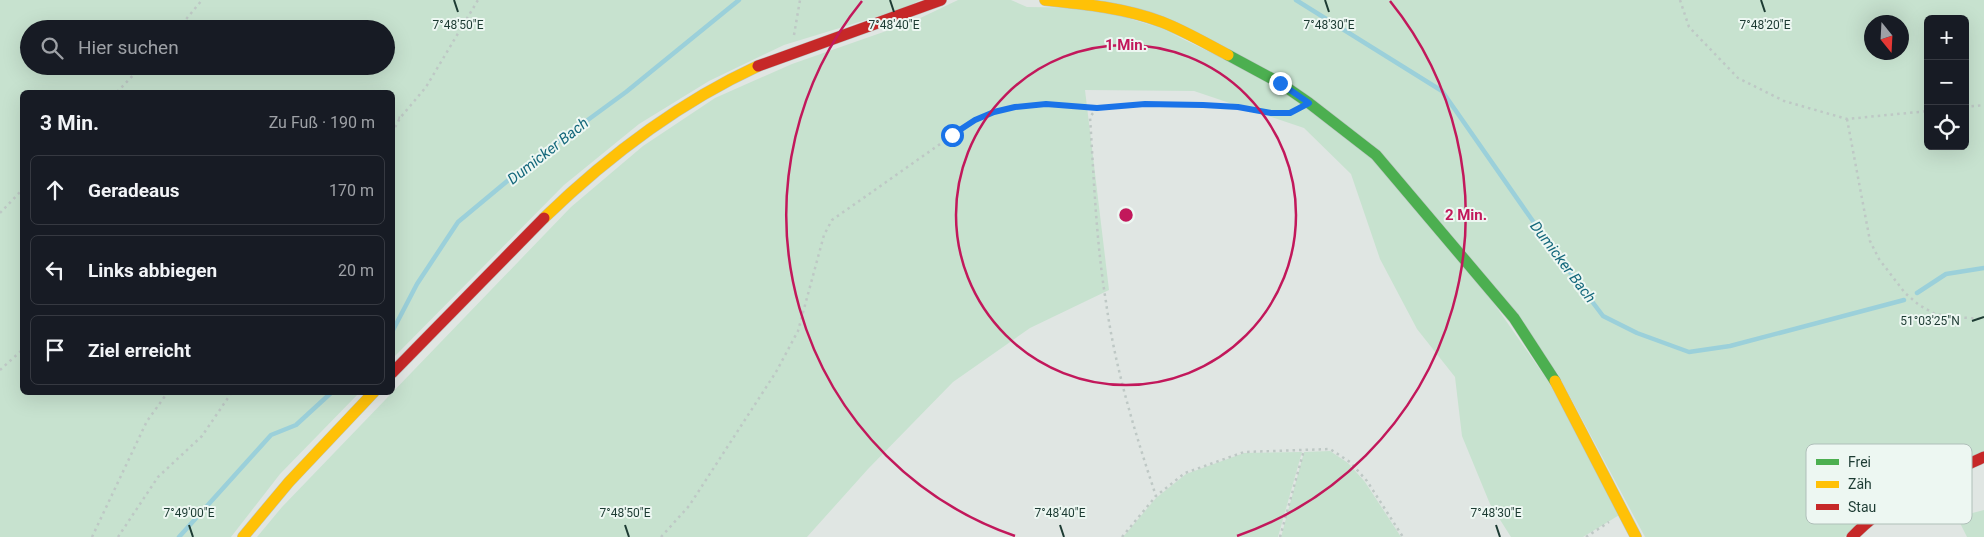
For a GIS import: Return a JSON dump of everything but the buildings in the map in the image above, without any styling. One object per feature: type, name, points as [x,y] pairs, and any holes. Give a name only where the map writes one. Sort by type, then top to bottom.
[{"type":"street","points":[[395,370],[504,256],[572,192],[640,134],[703,94],[748,71],[791,53],[906,15],[941,0]]},
{"type":"street","points":[[1045,0],[1097,5],[1130,12],[1162,22],[1185,32],[1280,83],[1376,155],[1514,318],[1553,377],[1636,537]]},
{"type":"street","points":[[243,537],[289,482],[371,395]]},
{"type":"street","points":[[1972,462],[1984,456]]},
{"type":"street","points":[[1852,537],[1866,524]]},
{"type":"path","points":[[185,20],[202,0]]},
{"type":"path","points":[[395,127],[400,118],[426,87],[478,0]]},
{"type":"path","points":[[791,53],[800,0]]},
{"type":"path","points":[[1680,0],[1689,27],[1738,78],[1784,101],[1847,119],[1924,111]]},
{"type":"path","points":[[119,90],[133,75]]},
{"type":"path","points":[[661,537],[688,506],[746,419],[798,331],[824,235],[832,220],[952,135],[975,120],[994,112],[1015,107],[1046,104],[1097,108],[1145,104],[1203,105],[1238,107],[1271,113],[1290,113],[1309,103]]},
{"type":"path","points":[[1969,107],[1984,105]]},
{"type":"path","points":[[1097,108],[1090,117],[1095,197],[1106,302],[1116,354],[1136,436],[1156,496]]},
{"type":"path","points":[[395,117],[400,118]]},
{"type":"path","points":[[1847,119],[1870,241],[1879,259],[1905,293],[1919,305],[1935,314],[1984,319]]},
{"type":"path","points":[[0,213],[20,192]]},
{"type":"path","points":[[0,370],[20,352]]},
{"type":"path","points":[[92,537],[148,421],[166,395]]},
{"type":"path","points":[[118,537],[158,477],[202,436],[230,395]]},
{"type":"path","points":[[1122,537],[1156,496],[1186,473],[1244,452],[1330,449],[1350,462],[1367,481],[1403,537]]},
{"type":"path","points":[[1280,537],[1304,450]]},
{"type":"path","points":[[1586,537],[1624,514]]},
{"type":"green space","points":[[0,0],[920,0],[905,8],[784,45],[709,81],[639,124],[564,185],[395,356],[395,90],[20,90],[20,395],[357,395],[280,474],[231,537],[0,537]]},
{"type":"green space","points":[[958,0],[1011,0],[1027,7],[1096,8],[1160,28],[1278,85],[1374,158],[1486,292],[1548,381],[1621,514],[1583,537],[1511,537],[1490,504],[1462,436],[1455,377],[1417,329],[1380,259],[1351,174],[1304,128],[1194,91],[1085,90],[1109,290],[1030,328],[953,382],[868,469],[807,537],[257,537],[282,507],[390,395],[395,395],[395,390],[571,207],[643,146],[715,98],[792,64],[912,22]]},
{"type":"green space","points":[[1091,0],[1984,0],[1984,451],[1972,458],[1972,444],[1806,444],[1806,524],[1865,524],[1844,537],[1645,537],[1558,374],[1419,203],[1281,79]]},
{"type":"green space","points":[[1330,451],[1348,463],[1365,482],[1401,537],[1281,537],[1304,452]]},
{"type":"green space","points":[[1302,452],[1278,537],[1123,537],[1156,498],[1186,474],[1244,453]]},
{"type":"green space","points":[[1984,510],[1984,537],[1967,537],[1960,524],[1972,524],[1972,513]]},
{"type":"waterway","name":"Dumicker Bach","points":[[395,326],[417,284],[458,222],[529,163],[626,92],[739,0]]},
{"type":"waterway","name":"Dumicker Bach","points":[[1296,0],[1442,91],[1551,247],[1603,316],[1637,333],[1689,352],[1730,346],[1904,300]]},
{"type":"waterway","name":"Dumicker Bach","points":[[1917,293],[1946,274],[1984,268]]},
{"type":"waterway","name":"Dumicker Bach","points":[[179,537],[271,435],[296,425],[329,395]]},
{"type":"traffic: fast","points":[[1228,55],[1280,83],[1376,155],[1514,318],[1555,381]]},
{"type":"traffic: slow","points":[[1045,0],[1105,7],[1148,17],[1179,29],[1228,55]]},
{"type":"traffic: slow","points":[[544,218],[593,173],[645,133],[700,97],[758,66]]},
{"type":"traffic: slow","points":[[1555,381],[1636,537]]},
{"type":"traffic: slow","points":[[243,537],[289,482],[371,395]]},
{"type":"traffic: jam","points":[[758,66],[941,0]]},
{"type":"traffic: jam","points":[[395,370],[544,218]]},
{"type":"traffic: jam","points":[[1972,463],[1984,457]]},
{"type":"traffic: jam","points":[[1852,537],[1865,524]]},
{"type":"route","points":[[952,135],[975,120],[994,112],[1015,107],[1046,104],[1097,108],[1145,104],[1203,105],[1238,107],[1271,113],[1290,113],[1309,103],[1280,83]]}]
